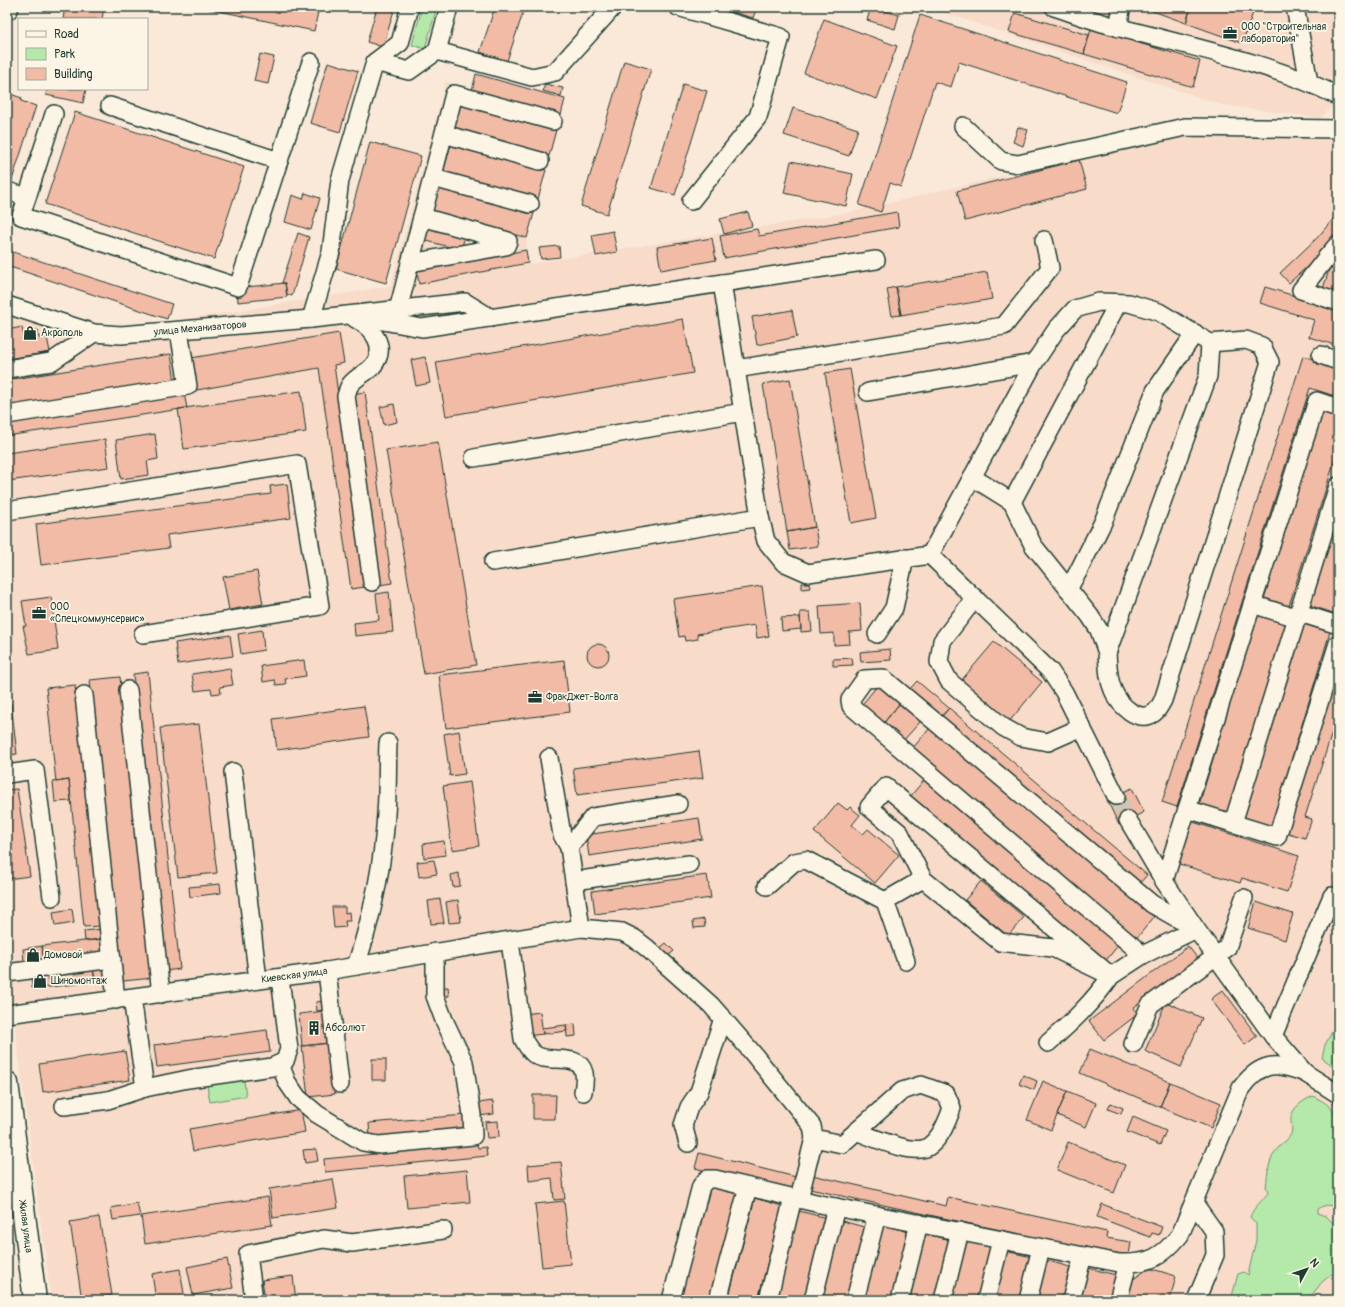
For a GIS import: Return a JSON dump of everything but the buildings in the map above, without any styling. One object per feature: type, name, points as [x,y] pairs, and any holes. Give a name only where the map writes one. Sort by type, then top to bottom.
[{"type":"main road","name":"Жилая улица","points":[[7,1083],[35,1300]]},
{"type":"street","points":[[311,318],[331,252],[340,180],[375,62],[400,43],[410,7]]},
{"type":"street","points":[[375,62],[409,71],[436,51],[449,7]]},
{"type":"street","points":[[436,51],[532,77],[555,72],[613,7]]},
{"type":"street","points":[[678,7],[781,37],[758,117],[691,202]]},
{"type":"street","points":[[1054,7],[1119,28],[1223,53],[1309,82],[1338,96]]},
{"type":"street","points":[[1119,28],[1121,7]]},
{"type":"street","points":[[1295,7],[1309,82]]},
{"type":"street","points":[[54,114],[21,216],[238,287],[311,62]]},
{"type":"street","points":[[398,310],[454,94],[553,121]]},
{"type":"street","points":[[110,106],[279,162]]},
{"type":"street","points":[[963,126],[1001,161],[1018,164],[1185,127],[1338,129]]},
{"type":"street","points":[[444,134],[540,161]]},
{"type":"street","points":[[433,178],[530,204]]},
{"type":"street","points":[[7,191],[27,198]]},
{"type":"street","points":[[410,263],[506,246],[508,241],[422,217]]},
{"type":"street","points":[[736,369],[1004,326],[1050,268],[1044,240]]},
{"type":"street","points":[[1334,254],[1301,290],[1338,302]]},
{"type":"street","points":[[349,315],[422,328],[876,260]]},
{"type":"street","points":[[722,283],[760,517],[766,541],[782,562],[808,573],[930,555]]},
{"type":"street","name":"улица Механизаторов","points":[[7,305],[94,333],[121,335],[349,315],[465,302],[491,318]]},
{"type":"street","points":[[930,555],[972,477],[1034,363],[1056,330],[1075,309],[1099,302],[1129,303],[1159,312],[1210,343],[1246,340],[1262,346],[1270,362],[1163,700],[1155,713],[1144,716],[1133,714],[1120,702],[1113,690],[1108,675],[1106,653],[1099,630],[1090,616],[1033,545],[1012,502],[972,477]]},
{"type":"street","points":[[1012,502],[1118,303]]},
{"type":"street","points":[[349,315],[366,325],[376,335],[380,346],[378,357],[371,367],[350,385],[346,396],[372,582]]},
{"type":"street","points":[[7,415],[188,386],[179,331]]},
{"type":"street","points":[[7,370],[51,362],[94,333]]},
{"type":"street","points":[[1068,589],[1103,522],[1155,392],[1194,334]]},
{"type":"street","points":[[1106,653],[1208,376],[1210,343]]},
{"type":"street","points":[[1321,355],[1338,361]]},
{"type":"street","points":[[868,392],[1034,363]]},
{"type":"street","points":[[1164,881],[1316,401],[1338,408]]},
{"type":"street","points":[[474,458],[743,412]]},
{"type":"street","points":[[7,511],[297,464],[320,606],[143,634]]},
{"type":"street","points":[[1233,824],[1338,486]]},
{"type":"street","points":[[493,562],[760,517]]},
{"type":"street","points":[[930,555],[1050,671],[1064,692],[1116,796]]},
{"type":"street","points":[[877,634],[894,608],[905,558]]},
{"type":"street","points":[[975,598],[942,641],[938,662],[950,681],[1003,727],[1021,737],[1048,742],[1082,727]]},
{"type":"street","points":[[1252,604],[1287,615],[1306,615],[1338,625]]},
{"type":"street","points":[[1187,809],[1277,837],[1338,643]]},
{"type":"street","points":[[1143,955],[850,706],[850,700],[865,680],[883,678],[1152,904],[1196,929]]},
{"type":"street","points":[[128,690],[161,994]]},
{"type":"street","points":[[84,695],[112,960],[124,999],[144,1088]]},
{"type":"street","points":[[356,966],[366,935],[377,888],[386,814],[388,743]]},
{"type":"street","points":[[549,758],[562,835],[569,847],[581,928]]},
{"type":"street","points":[[7,774],[35,770],[52,897]]},
{"type":"street","points":[[234,772],[258,980]]},
{"type":"street","points":[[886,787],[1111,976],[1053,948],[1000,942],[923,879],[900,833],[869,807],[886,787]]},
{"type":"street","points":[[569,847],[593,817],[678,804]]},
{"type":"street","points":[[1128,820],[1164,881],[1196,929],[1272,1036],[1305,1073]]},
{"type":"street","points":[[767,886],[794,862],[806,860],[885,901],[906,961]]},
{"type":"street","points":[[574,881],[689,864]]},
{"type":"street","points":[[885,901],[923,879]]},
{"type":"street","points":[[1272,1036],[1332,896]]},
{"type":"street","points":[[1133,1044],[1150,1005],[1227,948],[1244,898]]},
{"type":"street","name":"Киевская улица","points":[[7,1014],[327,971],[581,928],[622,932],[634,938],[711,1005],[812,1126],[814,1138]]},
{"type":"street","points":[[1048,1043],[1077,1018],[1096,997],[1111,976],[1143,955],[1196,929]]},
{"type":"street","points":[[510,941],[523,1039],[527,1047],[534,1055],[544,1059],[570,1060],[577,1062],[582,1067],[584,1074],[583,1092]]},
{"type":"street","points":[[280,1064],[287,1082],[298,1098],[317,1114],[363,1142],[379,1145],[473,1136],[472,1115],[464,1062],[444,1020],[435,996],[435,952]]},
{"type":"street","points":[[7,973],[112,960]]},
{"type":"street","points":[[327,971],[340,1084]]},
{"type":"street","points":[[64,1106],[108,1100],[144,1088],[188,1079],[280,1064],[288,1056],[289,1049],[280,978]]},
{"type":"street","points":[[688,1143],[683,1125],[689,1107],[699,1092],[723,1018]]},
{"type":"street","points":[[671,1300],[701,1186],[707,1179],[796,1199],[1041,1248],[1118,1263],[1137,1264],[1152,1259],[1168,1250],[1180,1234],[1241,1088],[1250,1076],[1262,1068],[1276,1065],[1288,1066],[1305,1073],[1338,1094]]},
{"type":"street","points":[[768,1300],[814,1138],[842,1144],[856,1131],[902,1091],[921,1085],[946,1094],[952,1108],[944,1130],[928,1147],[918,1150],[889,1144],[856,1131]]},
{"type":"street","points":[[718,1300],[748,1187]]},
{"type":"street","points":[[1194,1203],[1214,1231],[1215,1255],[1196,1300]]},
{"type":"street","points":[[813,1300],[836,1207]]},
{"type":"street","points":[[855,1300],[877,1215]]},
{"type":"street","points":[[900,1300],[919,1223]]},
{"type":"street","points":[[254,1300],[248,1254],[324,1240],[352,1243],[443,1230]]},
{"type":"street","points":[[943,1300],[960,1231]]},
{"type":"street","points":[[986,1300],[1001,1240]]},
{"type":"street","points":[[1028,1300],[1041,1248]]},
{"type":"street","points":[[1071,1300],[1083,1256]]},
{"type":"street","points":[[1118,1300],[1128,1264]]},
{"type":"shaded area","points":[[943,7],[1338,7],[1338,100],[1321,118],[1222,105],[942,12]]},
{"type":"shaded area","points":[[476,74],[565,99],[527,238],[526,250],[528,263],[510,267],[847,213],[1189,132],[1338,136],[1338,1300],[51,1300],[7,968],[7,316],[80,336],[391,286],[446,82],[472,91]]},
{"type":"shaded area","points":[[7,1238],[15,1300],[7,1300]]},
{"type":"green space","points":[[422,7],[437,7],[425,49],[412,45]]},
{"type":"green space","points":[[1338,1014],[1338,1068],[1336,1068],[1322,1058],[1325,1045],[1337,1022]]},
{"type":"green space","points":[[243,1074],[246,1096],[210,1102],[206,1080]]},
{"type":"green space","points":[[1313,1096],[1331,1108],[1336,1119],[1338,1130],[1338,1209],[1330,1205],[1325,1205],[1318,1209],[1318,1213],[1326,1216],[1338,1228],[1338,1278],[1332,1274],[1322,1282],[1308,1300],[1231,1300],[1238,1274],[1244,1272],[1248,1275],[1256,1240],[1256,1224],[1250,1217],[1269,1191],[1266,1187],[1268,1171],[1273,1156],[1290,1136],[1292,1131],[1291,1117],[1296,1107]]},
{"type":"tunnel","points":[[1116,796],[1128,820]]},
{"type":"place","name":"ООО \"Строительная лаборатория\"","points":[[1230,33]]},
{"type":"place","name":"Акрополь","points":[[30,333]]},
{"type":"place","name":"ООО «Спецкоммунсервис»","points":[[39,613]]},
{"type":"place","name":"ФракДжет-Волга","points":[[535,697]]},
{"type":"place","name":"Домовой","points":[[33,955]]},
{"type":"place","name":"Шиномонтаж","points":[[40,981]]},
{"type":"place","name":"Абсолют","points":[[314,1028]]}]
